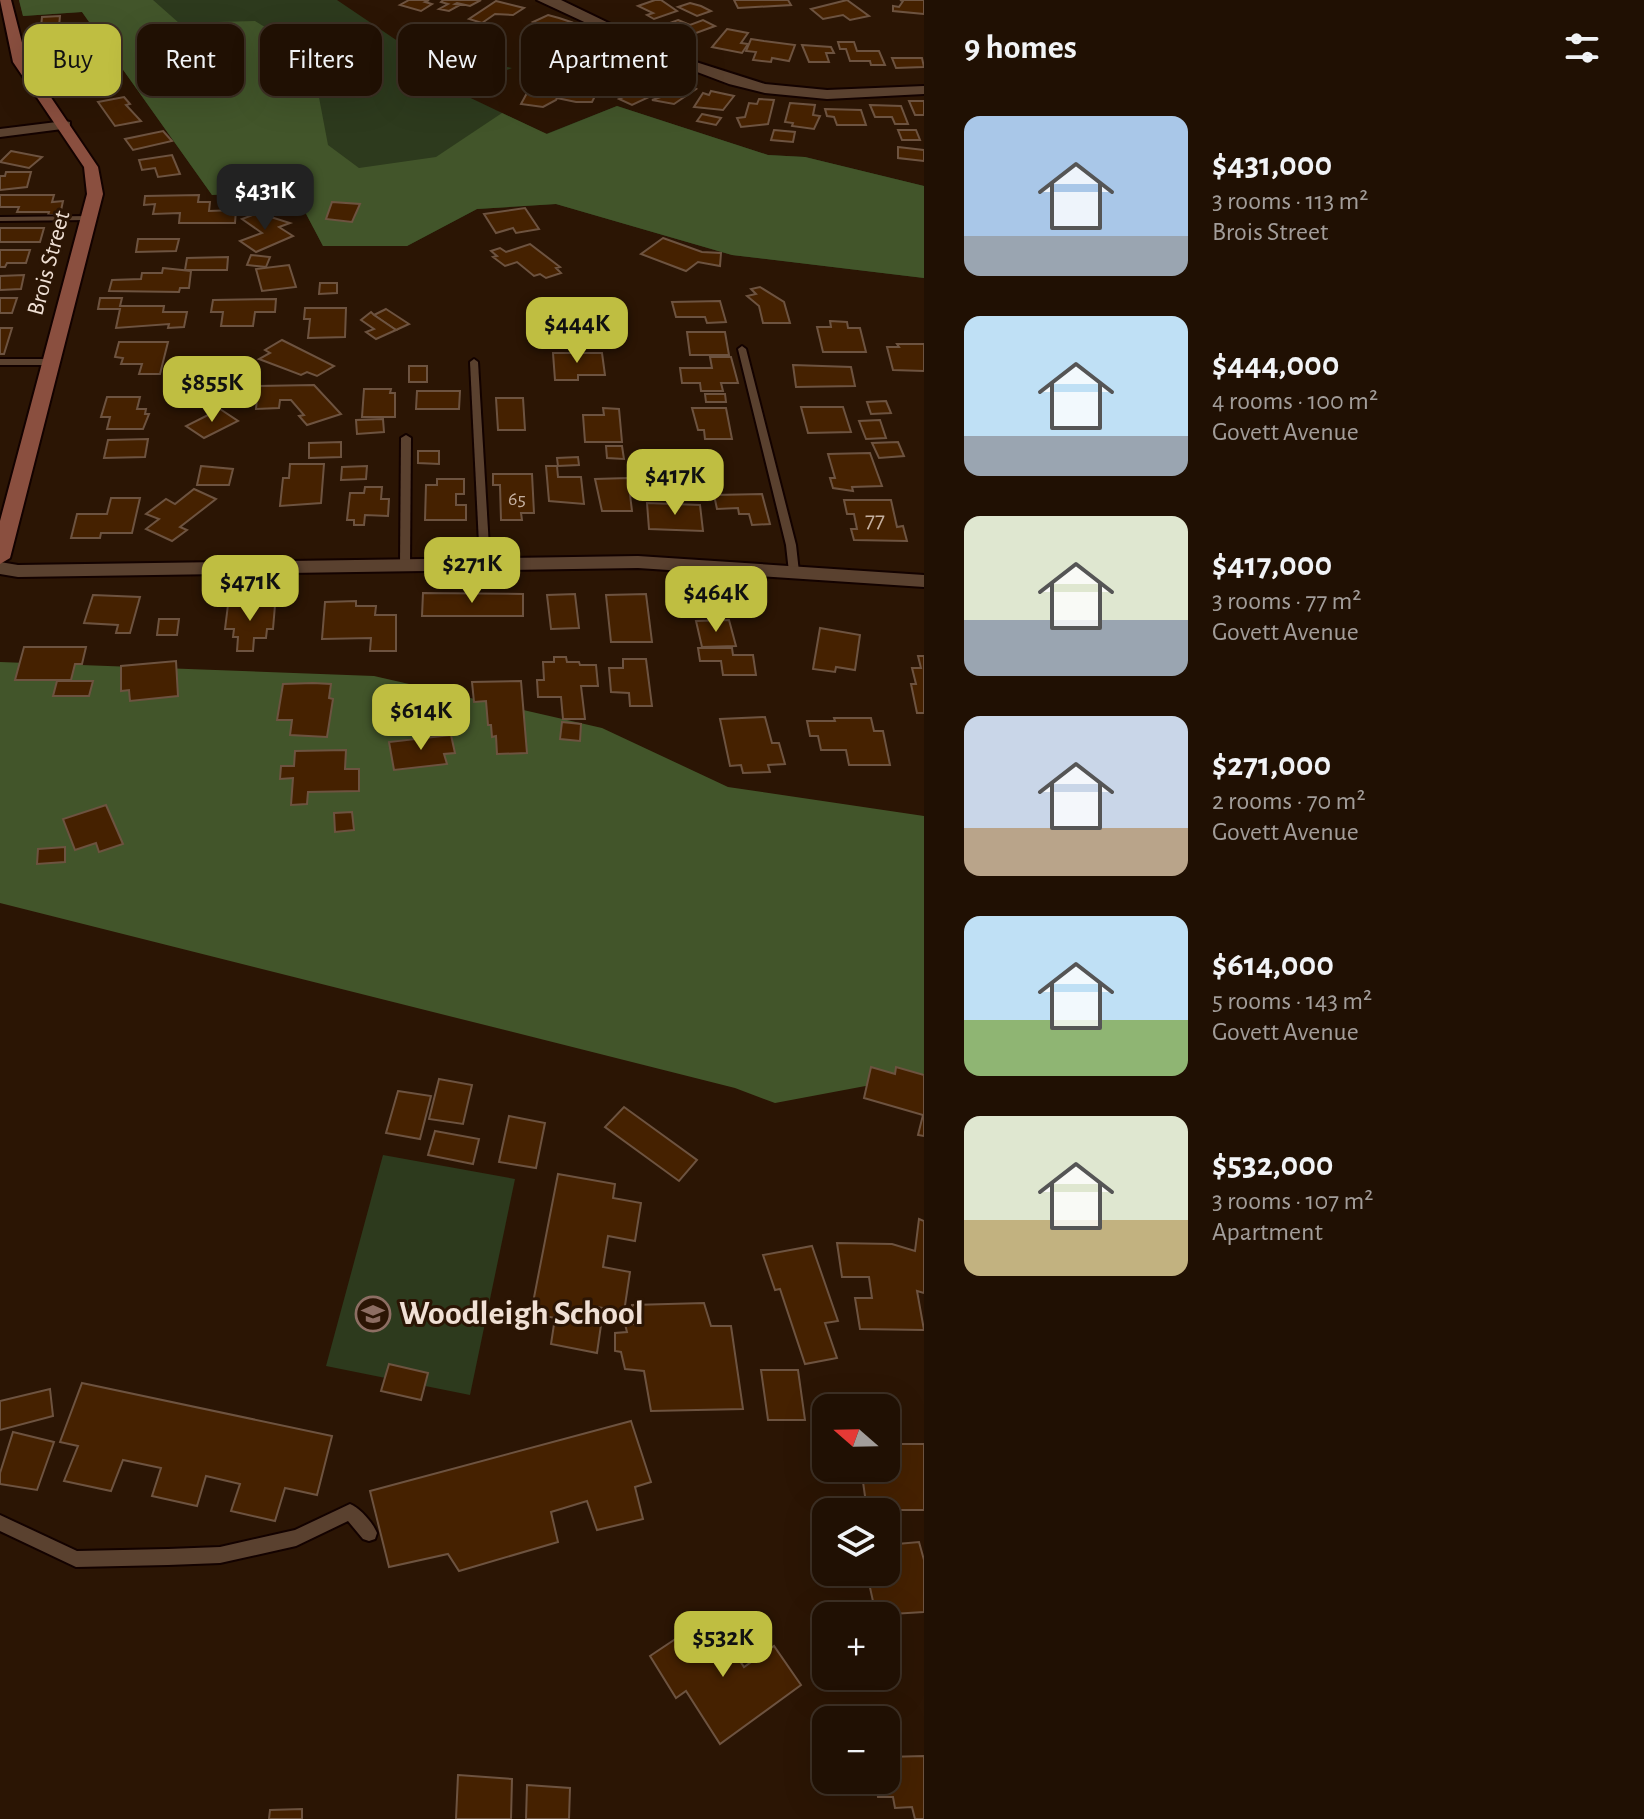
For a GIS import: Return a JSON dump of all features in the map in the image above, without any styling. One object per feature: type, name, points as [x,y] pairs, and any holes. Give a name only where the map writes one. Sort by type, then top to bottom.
[{"type":"main road","name":"Brois Street","points":[[0,558],[95,194],[91,167],[20,62],[5,0]]},
{"type":"street","points":[[543,0],[556,3],[695,66],[760,88],[797,93],[924,90]]},
{"type":"street","points":[[0,133],[65,125]]},
{"type":"street","points":[[0,568],[18,571],[638,562],[924,581]]},
{"type":"lane","points":[[0,219],[89,218]]},
{"type":"lane","points":[[742,349],[791,545],[794,572]]},
{"type":"lane","points":[[0,362],[49,362]]},
{"type":"lane","points":[[474,362],[485,564]]},
{"type":"lane","points":[[405,565],[406,438]]},
{"type":"lane","points":[[0,1523],[76,1559],[220,1555],[296,1538],[350,1512],[369,1533]]},
{"type":"green space","points":[[19,0],[337,0],[372,24],[260,24],[260,96],[382,96],[382,30],[398,41],[398,96],[466,96],[546,134],[617,106],[768,155],[805,157],[924,186],[924,278],[732,255],[556,204],[477,209],[407,246],[323,246],[294,191],[212,195],[142,96],[244,96],[244,24],[137,24],[137,89],[121,67],[121,24],[91,24],[82,12],[23,16]]},
{"type":"green space","points":[[19,0],[153,0],[179,23],[255,21],[260,24],[260,96],[319,96],[328,145],[359,168],[436,157],[502,113],[547,134],[617,106],[768,155],[805,157],[924,186],[924,278],[732,255],[556,204],[477,209],[407,246],[323,246],[294,191],[212,195],[142,96],[244,96],[244,24],[137,24],[137,89],[121,67],[121,24],[91,24],[82,12],[23,16]]},
{"type":"green space","points":[[0,662],[374,676],[602,728],[728,787],[924,816],[924,1075],[775,1103],[735,1088],[0,903]]},
{"type":"green space","points":[[383,1155],[515,1179],[470,1395],[326,1366]]},
{"type":"building","points":[[409,0],[429,0],[425,2],[432,4],[421,11],[400,5]]},
{"type":"building","points":[[481,0],[470,6],[457,3],[460,5],[449,11],[439,9],[448,4],[441,2]]},
{"type":"building","points":[[661,0],[677,11],[654,19],[647,15],[653,13],[638,6]]},
{"type":"building","points":[[734,0],[788,0],[791,5],[738,8]]},
{"type":"building","points":[[847,0],[869,16],[850,20],[843,15],[823,19],[811,9]]},
{"type":"building","points":[[900,0],[924,0],[924,14],[893,11],[893,6],[899,7],[903,1]]},
{"type":"building","points":[[496,1],[524,8],[513,15],[495,14],[482,23],[469,19]]},
{"type":"building","points":[[690,3],[711,11],[697,16],[678,7]]},
{"type":"building","points":[[548,15],[571,22],[538,24],[533,22]]},
{"type":"building","points":[[60,16],[59,24],[41,24],[42,17]]},
{"type":"building","points":[[678,20],[688,24],[667,24]]},
{"type":"building","points":[[703,20],[715,26],[696,33],[696,24],[693,24]]},
{"type":"building","points":[[727,29],[748,33],[741,43],[748,44],[742,53],[712,47]]},
{"type":"building","points":[[751,39],[795,45],[789,61],[772,58],[771,62],[753,60],[756,52],[746,51]]},
{"type":"building","points":[[838,42],[854,42],[857,51],[879,51],[885,65],[850,61],[846,49],[840,49]]},
{"type":"building","points":[[802,45],[831,47],[834,53],[826,53],[829,62],[809,62]]},
{"type":"building","points":[[892,58],[922,58],[924,67],[896,68]]},
{"type":"building","points":[[711,91],[734,96],[723,110],[694,107],[703,93],[709,95]]},
{"type":"building","points":[[525,96],[558,96],[543,107],[521,104]]},
{"type":"building","points":[[558,96],[595,96],[592,102]]},
{"type":"building","points":[[625,96],[649,97],[632,105],[619,99]]},
{"type":"building","points":[[664,96],[686,96],[674,104],[652,100]]},
{"type":"building","points":[[124,97],[130,104],[126,105],[141,121],[115,126],[98,102]]},
{"type":"building","points":[[759,99],[774,100],[768,124],[741,127],[737,118],[745,117],[749,103],[757,104]]},
{"type":"building","points":[[909,101],[924,101],[924,115],[915,115]]},
{"type":"building","points":[[790,103],[815,105],[813,115],[820,116],[814,129],[785,122]]},
{"type":"building","points":[[870,105],[901,106],[908,124],[895,124],[892,117],[875,117]]},
{"type":"building","points":[[825,109],[861,110],[866,125],[837,125],[834,117],[827,116]]},
{"type":"building","points":[[702,114],[721,118],[716,125],[697,121]]},
{"type":"building","points":[[774,130],[795,132],[793,142],[771,140]]},
{"type":"building","points":[[898,130],[916,130],[920,140],[902,140]]},
{"type":"building","points":[[163,131],[172,141],[133,150],[125,139]]},
{"type":"building","points":[[898,147],[924,150],[924,161],[898,158]]},
{"type":"building","points":[[11,151],[42,157],[29,168],[0,162]]},
{"type":"building","points":[[172,155],[180,174],[158,177],[155,168],[142,170],[139,160]]},
{"type":"building","points":[[6,172],[31,172],[27,187],[0,190],[0,176],[5,176]]},
{"type":"building","points":[[0,195],[54,195],[52,202],[63,201],[60,215],[48,215],[49,212],[17,212],[19,207],[0,207]]},
{"type":"building","points":[[199,195],[198,202],[210,202],[209,211],[236,210],[235,223],[179,223],[180,213],[153,214],[155,204],[144,205],[145,196]]},
{"type":"building","points":[[332,202],[360,204],[352,222],[326,219]]},
{"type":"building","points":[[525,208],[539,229],[516,233],[513,228],[496,233],[484,214]]},
{"type":"building","points":[[258,213],[290,223],[279,227],[293,236],[256,252],[240,241],[262,233],[242,219]]},
{"type":"building","points":[[0,228],[44,228],[40,242],[0,242]]},
{"type":"building","points":[[663,238],[702,252],[721,253],[720,266],[698,262],[686,271],[641,254]]},
{"type":"building","points":[[138,239],[179,239],[176,251],[136,252]]},
{"type":"building","points":[[530,244],[560,267],[556,268],[561,273],[546,278],[540,274],[534,276],[517,262],[505,266],[493,257],[497,256],[491,251],[500,248],[506,252]]},
{"type":"building","points":[[0,250],[30,250],[26,263],[7,263],[5,267],[0,267]]},
{"type":"building","points":[[251,255],[270,257],[266,267],[247,265]]},
{"type":"building","points":[[228,257],[227,270],[185,270],[187,258]]},
{"type":"building","points":[[289,265],[296,287],[262,291],[256,269]]},
{"type":"building","points":[[163,268],[191,271],[189,288],[180,288],[179,292],[109,291],[112,280],[141,279],[142,273],[162,273]]},
{"type":"building","points":[[24,275],[21,289],[0,290],[0,276]]},
{"type":"building","points":[[320,283],[337,283],[337,293],[319,294]]},
{"type":"building","points":[[760,287],[784,302],[790,323],[763,323],[759,306],[747,296],[756,294],[751,289]]},
{"type":"building","points":[[0,298],[17,298],[12,313],[0,313]]},
{"type":"building","points":[[100,298],[122,298],[120,306],[164,306],[163,312],[187,312],[184,327],[168,328],[169,324],[116,328],[120,309],[98,309]]},
{"type":"building","points":[[276,299],[275,312],[255,312],[253,326],[221,326],[223,312],[211,312],[213,300]]},
{"type":"building","points":[[720,301],[726,322],[707,323],[705,317],[676,317],[672,302]]},
{"type":"building","points":[[305,308],[346,308],[345,337],[308,338],[310,319],[304,319]]},
{"type":"building","points":[[386,309],[409,324],[396,330],[374,315]]},
{"type":"building","points":[[371,312],[396,330],[376,339],[366,332],[374,329],[361,320]]},
{"type":"building","points":[[830,321],[847,322],[848,328],[860,328],[866,352],[823,352],[817,327],[831,327]]},
{"type":"building","points":[[0,328],[12,328],[4,354],[0,354]]},
{"type":"building","points":[[687,332],[725,332],[729,355],[690,355]]},
{"type":"building","points":[[282,340],[334,366],[317,376],[307,372],[301,375],[259,359],[270,353],[265,350]]},
{"type":"building","points":[[119,342],[168,342],[160,374],[139,374],[142,364],[121,364],[123,358],[115,357]]},
{"type":"building","points":[[897,344],[924,344],[924,371],[893,370],[887,347],[899,347]]},
{"type":"building","points":[[553,353],[602,353],[605,375],[578,375],[578,380],[555,380]]},
{"type":"building","points":[[710,357],[731,357],[738,383],[721,383],[723,391],[701,391],[700,383],[682,383],[680,368],[712,368]]},
{"type":"building","points":[[793,365],[851,367],[855,386],[796,387]]},
{"type":"building","points":[[409,366],[427,366],[427,382],[409,382]]},
{"type":"building","points":[[314,385],[341,414],[307,425],[299,416],[304,415],[291,400],[280,400],[279,408],[256,409],[258,386]]},
{"type":"building","points":[[364,389],[391,389],[390,393],[395,393],[395,417],[362,417]]},
{"type":"building","points":[[417,391],[460,391],[459,409],[416,409]]},
{"type":"building","points":[[705,394],[725,394],[726,402],[706,402]]},
{"type":"building","points":[[107,397],[140,397],[137,409],[146,409],[145,414],[149,414],[143,429],[107,429],[110,417],[101,417]]},
{"type":"building","points":[[496,398],[523,398],[525,430],[498,430]]},
{"type":"building","points":[[886,401],[891,413],[871,414],[867,402]]},
{"type":"building","points":[[801,407],[843,407],[851,432],[808,433]]},
{"type":"building","points":[[603,408],[619,409],[622,442],[585,442],[583,415],[604,415]]},
{"type":"building","points":[[692,408],[726,408],[732,439],[705,439],[704,430],[698,430]]},
{"type":"building","points":[[220,409],[238,421],[204,438],[186,426]]},
{"type":"building","points":[[383,419],[384,432],[357,434],[356,420]]},
{"type":"building","points":[[880,420],[886,438],[866,439],[859,421]]},
{"type":"building","points":[[148,439],[145,457],[104,458],[108,440]]},
{"type":"building","points":[[341,442],[341,457],[309,458],[309,443]]},
{"type":"building","points":[[898,442],[904,456],[879,458],[872,443]]},
{"type":"building","points":[[606,446],[622,446],[624,459],[607,458]]},
{"type":"building","points":[[675,450],[691,450],[692,458],[682,457],[685,486],[648,486],[647,475],[631,475],[630,463],[644,463],[643,456],[676,456]]},
{"type":"building","points":[[418,451],[439,451],[439,464],[418,463]]},
{"type":"building","points":[[870,453],[882,486],[852,487],[853,491],[833,488],[830,478],[835,478],[828,454]]},
{"type":"building","points":[[578,457],[579,465],[558,466],[557,458]]},
{"type":"building","points":[[290,464],[324,464],[321,503],[280,506],[283,478],[289,478]]},
{"type":"building","points":[[201,466],[233,469],[229,485],[197,485]]},
{"type":"building","points":[[367,466],[366,479],[341,480],[342,467]]},
{"type":"building","points":[[546,466],[557,466],[558,477],[581,477],[584,504],[549,501]]},
{"type":"building","points":[[493,474],[532,474],[534,513],[521,513],[522,520],[501,520],[500,485],[493,485]]},
{"type":"building","points":[[628,478],[632,511],[602,511],[595,479]]},
{"type":"building","points":[[437,479],[464,479],[464,494],[456,494],[456,505],[466,505],[466,520],[425,520],[426,485],[437,485]]},
{"type":"building","points":[[365,487],[382,487],[381,499],[389,499],[388,516],[365,515],[364,525],[354,525],[354,520],[347,520],[350,493],[364,493]]},
{"type":"building","points":[[194,489],[216,499],[180,527],[187,530],[172,541],[146,529],[159,519],[146,514],[166,499],[175,504]]},
{"type":"building","points":[[762,494],[770,524],[752,525],[749,514],[739,514],[738,508],[717,509],[714,495]]},
{"type":"building","points":[[111,498],[140,498],[132,533],[101,533],[100,538],[71,538],[77,514],[107,514]]},
{"type":"building","points":[[844,500],[891,500],[897,527],[903,526],[907,541],[854,540],[851,529],[857,529],[854,514],[847,514]]},
{"type":"building","points":[[647,503],[700,505],[703,531],[649,529]]},
{"type":"building","points":[[423,593],[523,594],[523,616],[422,616]]},
{"type":"building","points":[[575,594],[579,628],[551,629],[547,595]]},
{"type":"building","points":[[646,594],[652,642],[611,642],[606,595]]},
{"type":"building","points":[[93,595],[140,597],[130,633],[116,633],[118,625],[84,623]]},
{"type":"building","points":[[356,601],[356,606],[376,606],[375,615],[396,615],[396,651],[370,651],[371,638],[322,639],[325,602]]},
{"type":"building","points":[[228,605],[275,605],[273,629],[267,629],[266,638],[254,638],[253,651],[237,651],[238,637],[233,637],[234,629],[225,629]]},
{"type":"building","points":[[159,619],[179,619],[177,635],[157,635]]},
{"type":"building","points":[[729,620],[736,646],[702,647],[696,621]]},
{"type":"building","points":[[820,628],[860,635],[855,670],[836,667],[835,672],[813,669]]},
{"type":"building","points":[[24,647],[86,647],[82,664],[75,664],[71,680],[15,680]]},
{"type":"building","points":[[698,648],[732,648],[733,655],[753,655],[756,675],[723,675],[721,661],[700,661]]},
{"type":"building","points":[[918,656],[924,656],[924,713],[917,713],[911,684],[916,684],[912,668],[921,668]]},
{"type":"building","points":[[554,657],[566,657],[567,662],[579,662],[580,665],[596,665],[598,686],[581,686],[585,719],[563,719],[561,697],[538,697],[537,680],[544,680],[543,662],[554,662]]},
{"type":"building","points":[[623,659],[646,659],[652,706],[630,706],[629,693],[611,692],[609,668],[623,668]]},
{"type":"building","points":[[176,661],[178,696],[130,701],[129,690],[121,691],[121,666]]},
{"type":"building","points":[[57,681],[93,681],[89,696],[53,696]]},
{"type":"building","points":[[521,681],[527,753],[497,754],[496,736],[492,737],[491,725],[488,725],[486,701],[474,702],[472,682]]},
{"type":"building","points":[[283,684],[331,684],[329,698],[333,699],[327,737],[290,735],[292,720],[277,720]]},
{"type":"building","points":[[765,717],[772,743],[779,743],[785,764],[768,765],[770,772],[743,773],[741,765],[730,766],[720,719]]},
{"type":"building","points":[[834,718],[871,718],[874,731],[883,731],[890,765],[849,765],[846,750],[821,750],[818,736],[810,736],[807,721],[835,721]]},
{"type":"building","points":[[562,722],[581,724],[580,741],[560,739]]},
{"type":"building","points":[[451,735],[455,753],[444,754],[447,764],[394,770],[389,742]]},
{"type":"building","points":[[346,750],[345,769],[359,769],[359,791],[308,792],[307,804],[291,805],[293,778],[280,779],[281,766],[294,766],[295,751]]},
{"type":"building","points":[[106,805],[123,844],[99,852],[96,843],[75,850],[63,819]]},
{"type":"building","points":[[352,812],[354,830],[335,832],[334,813]]},
{"type":"building","points":[[65,847],[65,862],[37,864],[38,849]]},
{"type":"building","points":[[871,1067],[895,1074],[896,1067],[924,1075],[924,1136],[918,1135],[923,1115],[864,1098]]},
{"type":"building","points":[[439,1079],[472,1085],[463,1124],[429,1119]]},
{"type":"building","points":[[398,1091],[431,1096],[420,1139],[386,1133]]},
{"type":"building","points":[[624,1107],[697,1160],[679,1181],[605,1127]]},
{"type":"building","points":[[509,1116],[545,1123],[536,1168],[499,1162]]},
{"type":"building","points":[[435,1131],[479,1139],[473,1164],[428,1155]]},
{"type":"building","points":[[558,1174],[615,1184],[613,1198],[641,1203],[635,1241],[608,1236],[603,1267],[630,1272],[624,1312],[597,1307],[593,1324],[601,1325],[597,1353],[551,1344],[555,1318],[531,1313]]},
{"type":"building","points":[[919,1219],[924,1221],[924,1293],[917,1291],[924,1330],[860,1329],[855,1298],[872,1298],[869,1277],[842,1277],[837,1243],[892,1244],[915,1251]]},
{"type":"building","points":[[812,1246],[838,1321],[825,1323],[837,1358],[805,1364],[780,1289],[775,1290],[763,1255]]},
{"type":"building","points":[[704,1303],[711,1326],[731,1326],[743,1409],[651,1411],[644,1371],[625,1369],[621,1352],[615,1351],[615,1333],[627,1332],[625,1324],[634,1324],[632,1305]]},
{"type":"building","points":[[389,1364],[428,1373],[421,1400],[381,1391]]},
{"type":"building","points":[[761,1370],[798,1370],[805,1420],[768,1420]]},
{"type":"building","points":[[82,1383],[332,1436],[317,1495],[285,1488],[275,1521],[231,1511],[240,1484],[206,1476],[197,1506],[152,1496],[161,1468],[123,1460],[111,1491],[64,1481],[78,1446],[60,1442]]},
{"type":"building","points":[[50,1389],[53,1416],[0,1430],[0,1401]]},
{"type":"building","points":[[631,1421],[651,1482],[635,1487],[643,1519],[597,1530],[587,1501],[551,1512],[558,1542],[459,1571],[448,1554],[389,1567],[370,1491]]},
{"type":"building","points":[[13,1432],[54,1442],[37,1490],[0,1484],[0,1473]]},
{"type":"building","points":[[900,1444],[924,1444],[924,1510],[900,1510],[900,1498],[865,1498],[863,1482],[900,1482]]},
{"type":"building","points":[[919,1542],[924,1560],[924,1612],[900,1614],[900,1602],[873,1602],[870,1586],[900,1586],[900,1544]]},
{"type":"building","points":[[710,1616],[744,1667],[774,1646],[801,1685],[720,1744],[686,1691],[676,1698],[650,1656]]},
{"type":"building","points":[[924,1756],[924,1819],[915,1819],[912,1807],[895,1808],[893,1797],[878,1797],[878,1794],[900,1794],[900,1757]]},
{"type":"building","points":[[458,1775],[512,1779],[511,1819],[456,1819]]},
{"type":"building","points":[[527,1785],[570,1788],[569,1819],[526,1819]]},
{"type":"building","points":[[302,1809],[302,1819],[269,1819],[270,1810]]},
{"type":"place","name":"Woodleigh School","points":[[373,1314]]}]
